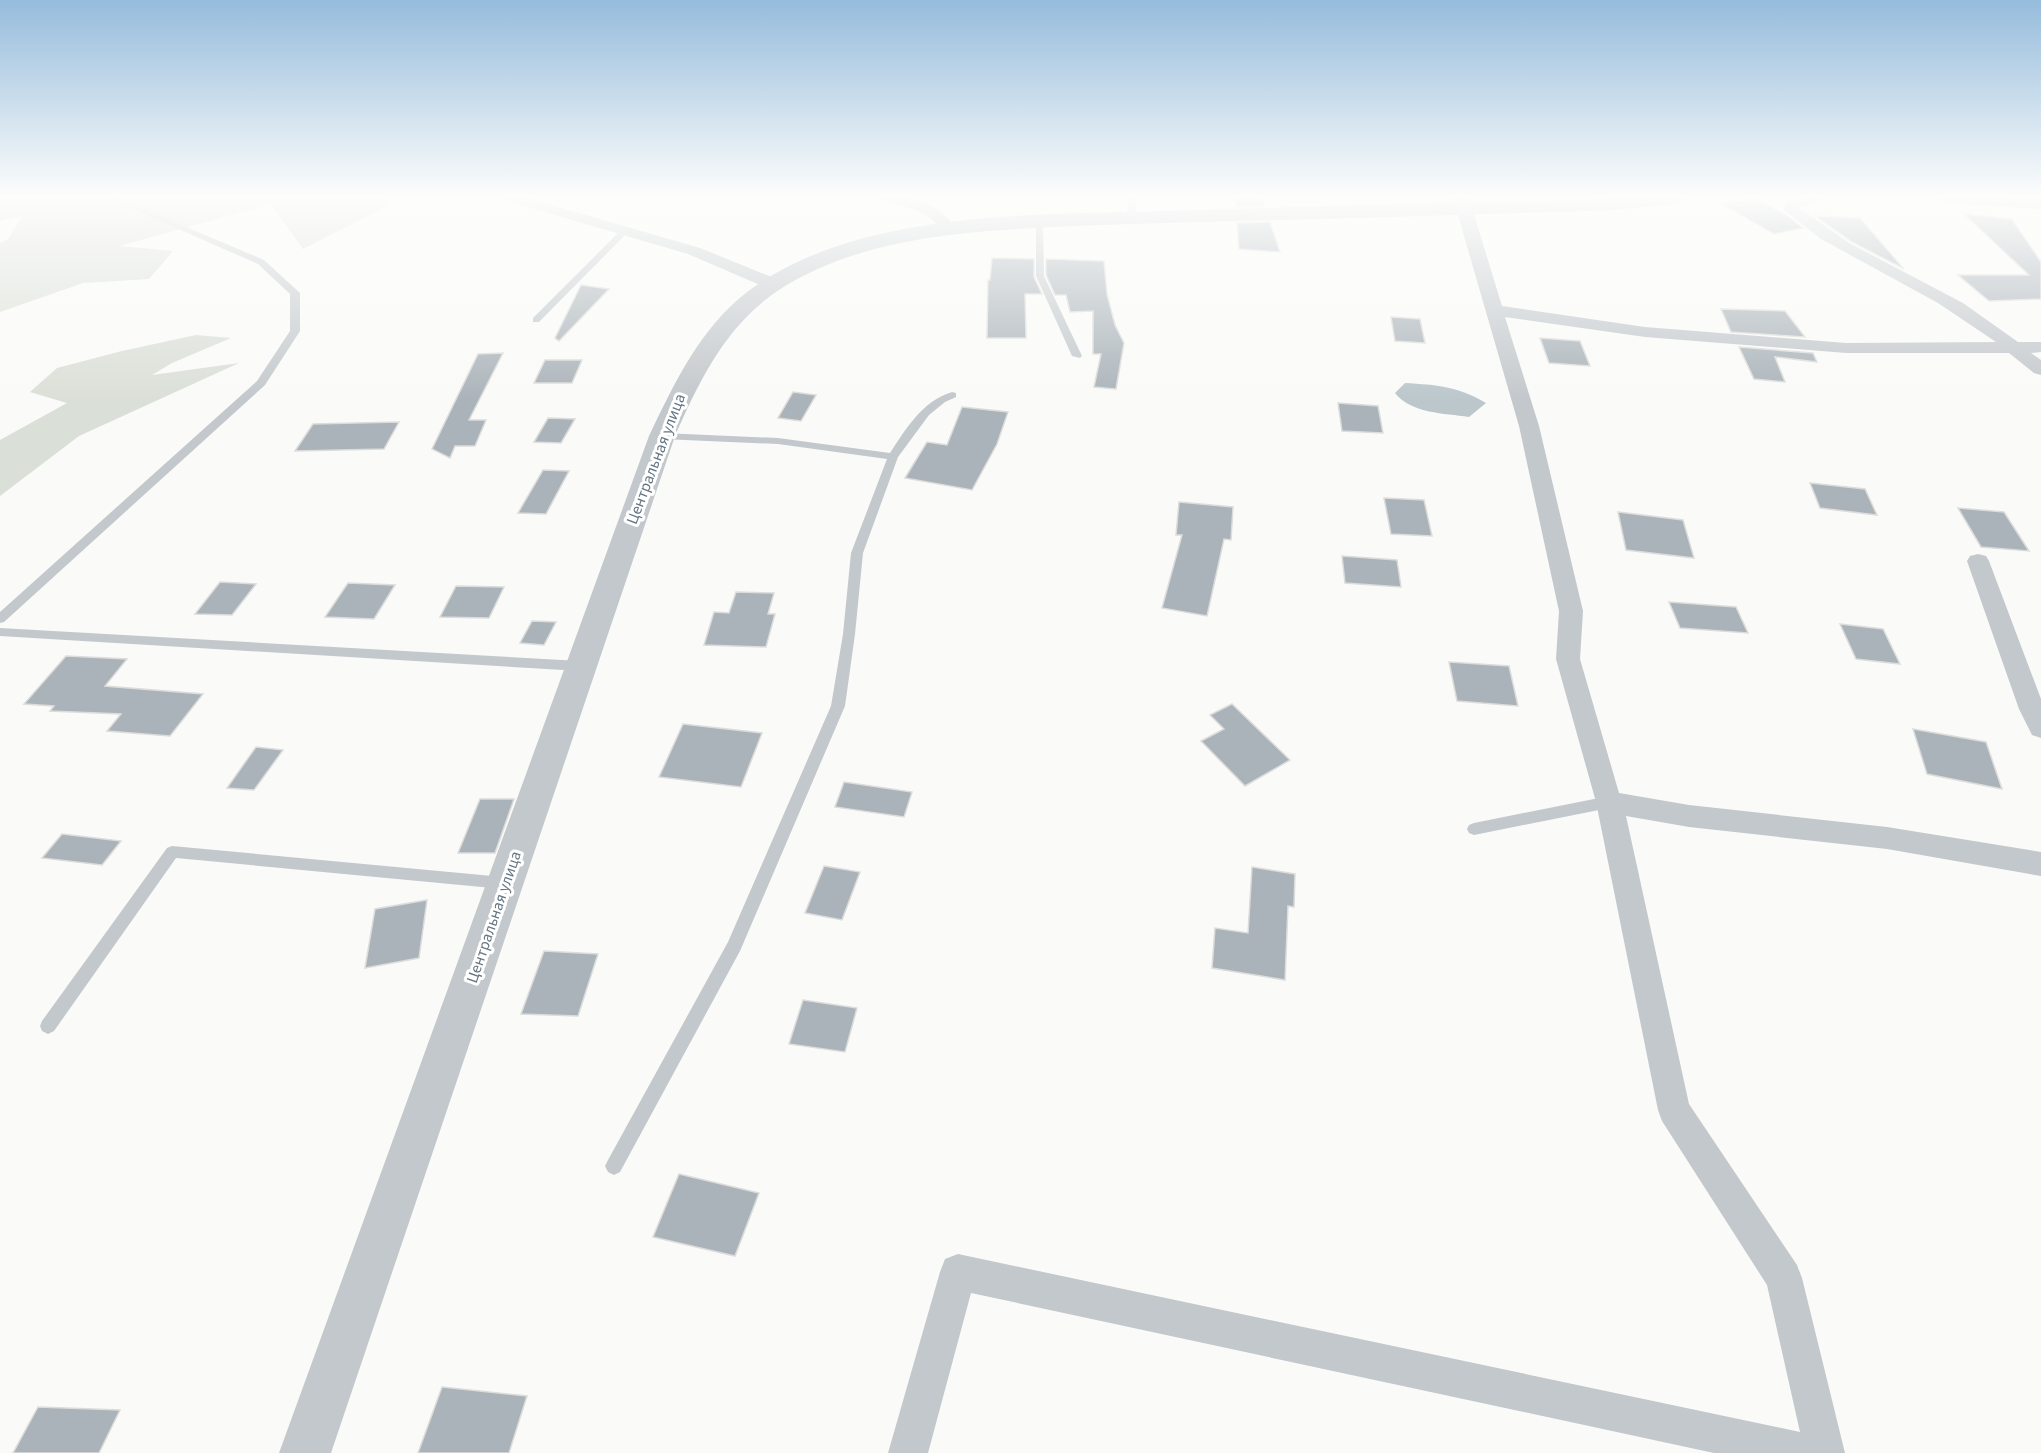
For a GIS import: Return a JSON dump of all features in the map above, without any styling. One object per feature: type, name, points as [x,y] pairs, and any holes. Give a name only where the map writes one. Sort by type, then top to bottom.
[{"type":"street","points":[[729,266],[773,284]]},
{"type":"street","name":"Центральная улица","points":[[305,1453],[662,436],[690,375],[715,336],[737,312],[773,284],[808,266]]},
{"type":"street","points":[[1481,266],[1534,450],[1571,611],[1568,659],[1609,802],[1674,1110],[1784,1278],[1825,1453]]},
{"type":"street","points":[[1882,266],[1948,301],[2041,369]]},
{"type":"street","points":[[1494,310],[1645,332],[1846,348],[2041,347]]},
{"type":"street","points":[[1978,561],[2041,728]]},
{"type":"street","points":[[1609,802],[1689,816],[1887,838],[2041,864]]},
{"type":"street","points":[[908,1453],[958,1272],[1806,1453]]},
{"type":"lane","points":[[1,626],[261,383],[295,331],[295,292],[265,266]]},
{"type":"lane","points":[[536,320],[590,266]]},
{"type":"lane","points":[[1040,266],[1040,276],[1077,356]]},
{"type":"lane","points":[[614,1166],[734,946],[838,706],[849,634],[857,553],[893,457],[926,410],[937,400],[952,395]]},
{"type":"lane","points":[[662,436],[699,435],[848,449],[893,457]]},
{"type":"lane","points":[[1,626],[580,666]]},
{"type":"lane","points":[[1474,829],[1609,802]]},
{"type":"lane","points":[[48,1026],[172,852],[506,883]]},
{"type":"shaded area","points":[[0,266],[160,266],[149,279],[83,283],[0,312]]},
{"type":"shaded area","points":[[196,335],[231,338],[172,363],[152,375],[239,363],[79,436],[0,496],[0,440],[67,403],[30,392],[57,368]]},
{"type":"shaded area","points":[[1405,383],[1447,387],[1486,403],[1469,417],[1419,409],[1402,400],[1395,393]]},
{"type":"building","points":[[991,266],[1034,266],[1034,277],[1042,294],[1025,294],[1026,338],[987,338],[988,280],[990,280]]},
{"type":"building","points":[[1046,266],[1104,266],[1107,294],[1115,325],[1124,343],[1116,389],[1094,387],[1101,354],[1093,354],[1093,311],[1070,312],[1066,295],[1055,295],[1046,275]]},
{"type":"building","points":[[2019,266],[2041,266],[2041,299],[1989,301],[1958,275],[2029,275]]},
{"type":"building","points":[[581,285],[609,289],[559,341],[555,338]]},
{"type":"building","points":[[1721,309],[1785,311],[1805,337],[1731,332]]},
{"type":"building","points":[[1391,317],[1420,319],[1425,343],[1395,341]]},
{"type":"building","points":[[1540,338],[1580,341],[1590,366],[1549,363]]},
{"type":"building","points":[[1739,347],[1813,353],[1817,362],[1775,357],[1785,382],[1754,379]]},
{"type":"building","points":[[503,353],[469,420],[486,420],[475,446],[455,446],[450,458],[432,449],[478,354]]},
{"type":"building","points":[[545,360],[582,360],[572,383],[534,383]]},
{"type":"building","points":[[793,392],[816,395],[801,421],[778,418]]},
{"type":"building","points":[[1338,403],[1378,406],[1383,433],[1342,431]]},
{"type":"building","points":[[962,407],[1008,412],[997,444],[972,490],[905,478],[927,442],[947,445]]},
{"type":"building","points":[[548,418],[575,419],[561,443],[534,442]]},
{"type":"building","points":[[399,422],[384,449],[295,451],[313,424]]},
{"type":"building","points":[[543,470],[569,471],[546,514],[518,513]]},
{"type":"building","points":[[1810,483],[1865,489],[1877,515],[1820,508]]},
{"type":"building","points":[[1384,498],[1424,500],[1432,536],[1391,534]]},
{"type":"building","points":[[1179,502],[1233,507],[1231,540],[1224,539],[1207,616],[1162,608],[1182,535],[1176,535]]},
{"type":"building","points":[[1958,508],[2004,512],[2029,551],[1981,547]]},
{"type":"building","points":[[1618,512],[1683,520],[1694,558],[1626,550]]},
{"type":"building","points":[[1342,556],[1397,560],[1401,587],[1345,583]]},
{"type":"building","points":[[220,582],[256,584],[232,615],[195,614]]},
{"type":"building","points":[[348,583],[395,585],[374,619],[325,617]]},
{"type":"building","points":[[456,586],[504,587],[489,618],[440,617]]},
{"type":"building","points":[[736,592],[774,593],[768,614],[775,614],[766,647],[704,645],[714,612],[729,613]]},
{"type":"building","points":[[1669,602],[1736,607],[1748,633],[1680,628]]},
{"type":"building","points":[[532,621],[556,622],[544,645],[520,643]]},
{"type":"building","points":[[1840,624],[1883,629],[1900,664],[1856,659]]},
{"type":"building","points":[[66,656],[127,659],[105,686],[203,694],[170,736],[107,731],[121,714],[50,711],[54,706],[24,704]]},
{"type":"building","points":[[1449,662],[1509,666],[1518,706],[1457,701]]},
{"type":"building","points":[[1232,704],[1290,760],[1245,786],[1201,741],[1224,729],[1210,715]]},
{"type":"building","points":[[683,724],[762,733],[741,787],[659,777]]},
{"type":"building","points":[[1913,729],[1986,742],[2002,789],[1927,774]]},
{"type":"building","points":[[256,747],[283,750],[254,790],[227,788]]},
{"type":"building","points":[[844,782],[912,792],[904,817],[835,807]]},
{"type":"building","points":[[480,799],[514,799],[495,853],[458,853]]},
{"type":"building","points":[[62,834],[121,841],[102,865],[42,858]]},
{"type":"building","points":[[824,866],[860,872],[842,920],[805,913]]},
{"type":"building","points":[[1252,867],[1295,874],[1294,907],[1288,906],[1285,980],[1212,968],[1215,928],[1248,933]]},
{"type":"building","points":[[427,900],[419,958],[365,968],[375,909]]},
{"type":"building","points":[[544,951],[598,954],[578,1016],[521,1014]]},
{"type":"building","points":[[803,1000],[857,1008],[845,1052],[789,1044]]},
{"type":"building","points":[[679,1174],[759,1193],[735,1256],[653,1237]]},
{"type":"building","points":[[442,1387],[527,1396],[509,1453],[418,1453]]},
{"type":"building","points":[[38,1407],[120,1410],[99,1453],[13,1453]]}]
